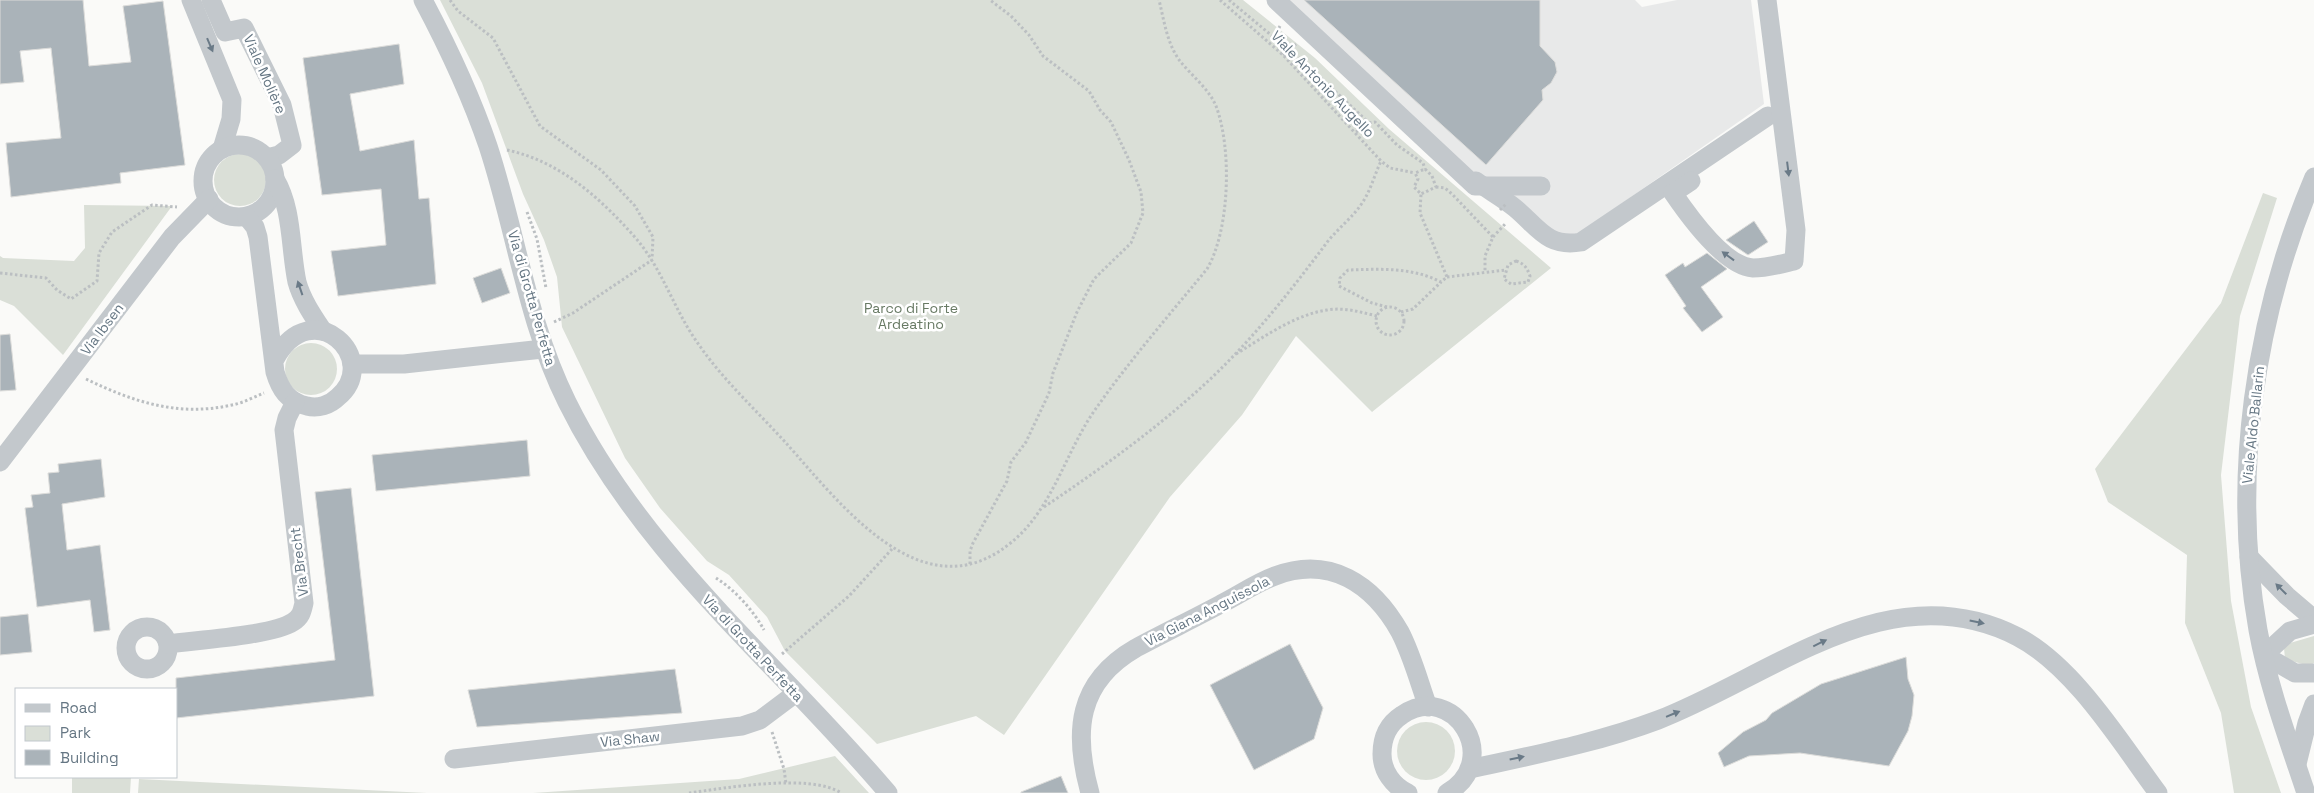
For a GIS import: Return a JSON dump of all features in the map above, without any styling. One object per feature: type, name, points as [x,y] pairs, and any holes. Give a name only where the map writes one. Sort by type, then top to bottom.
[{"type":"street","name":"Via di Grotta Perfetta","points":[[423,0],[467,92],[488,147],[544,349],[576,421],[605,471],[633,512],[675,564],[888,793]]},
{"type":"street","points":[[1276,0],[1475,186],[1541,186]]},
{"type":"street","points":[[1280,0],[1466,174],[1515,208],[1541,234],[1567,244],[1581,242],[1775,118]]},
{"type":"street","points":[[1767,0],[1775,118],[1796,230],[1794,261],[1751,268],[1737,262],[1716,247],[1695,224],[1673,193],[1775,118]]},
{"type":"street","name":"Viale Molière","points":[[200,1],[225,32],[244,28],[282,105],[292,145],[278,155],[267,158]]},
{"type":"street","name":"Viale Molière","points":[[200,1],[232,100],[231,119],[222,149]]},
{"type":"street","points":[[275,180],[270,199],[263,208],[247,216],[224,213],[202,205],[207,166],[213,156],[222,149],[241,145],[260,151],[267,158],[273,168],[275,180],[283,194],[298,284],[306,303],[323,331]]},
{"type":"street","name":"Viale Aldo Ballarin","points":[[2306,793],[2264,656],[2254,604],[2249,557],[2246,484],[2250,430],[2259,364],[2284,260],[2314,177]]},
{"type":"street","name":"Via Ibsen","points":[[0,462],[172,237],[202,205]]},
{"type":"street","points":[[247,216],[255,227],[258,237],[275,359],[275,372],[280,387],[295,402],[307,407],[318,407],[332,403],[344,392],[351,380],[352,364],[346,346],[336,337],[323,331],[306,330],[289,338],[275,359]]},
{"type":"street","points":[[352,364],[404,364],[544,349]]},
{"type":"street","name":"Via Brecht","points":[[168,644],[263,632],[292,623],[302,614],[304,603],[284,430],[287,418],[295,402]]},
{"type":"street","points":[[2249,557],[2287,596],[2314,619]]},
{"type":"street","name":"Via Giana Anguissola","points":[[1090,793],[1082,764],[1080,732],[1086,704],[1104,671],[1122,656],[1136,648],[1260,582],[1289,572],[1314,568],[1327,569],[1346,577],[1367,590],[1384,609],[1400,633],[1412,658],[1428,707]]},
{"type":"street","points":[[1470,769],[1591,742],[1647,724],[1696,704],[1842,632],[1872,622],[1908,616],[1943,616],[1982,622],[2019,638],[2043,654],[2066,674],[2158,793]]},
{"type":"street","points":[[2314,624],[2295,628],[2264,656],[2295,673],[2314,673]]},
{"type":"street","name":"Via Shaw","points":[[454,759],[742,726],[766,715],[796,693]]},
{"type":"street","points":[[2297,766],[2314,704]]},
{"type":"street","points":[[1408,793],[1389,778],[1382,757],[1382,746],[1390,726],[1397,718],[1417,708],[1428,707],[1449,712],[1465,727],[1472,747],[1470,769],[1457,786],[1447,793]]},
{"type":"path","points":[[450,0],[458,11],[493,38],[540,126],[601,170],[636,206],[653,237],[652,260]]},
{"type":"path","points":[[970,564],[970,551],[1007,481],[1011,462],[1026,442],[1049,393],[1053,373],[1077,312],[1094,279],[1131,243],[1144,213],[1141,192],[1129,160],[1111,122],[1100,110],[1089,91],[1042,56],[1028,35],[1011,16],[990,0]]},
{"type":"path","points":[[1043,508],[1079,434],[1097,406],[1207,269],[1221,236],[1226,206],[1224,139],[1215,104],[1178,59],[1168,37],[1159,0]]},
{"type":"path","name":"Viale Antonio Augello","points":[[1220,0],[1283,55],[1381,161],[1390,168],[1415,174]]},
{"type":"path","points":[[1229,0],[1343,96],[1368,122],[1375,122],[1397,145],[1422,163],[1432,176],[1436,186]]},
{"type":"path","points":[[1274,37],[1279,27]]},
{"type":"path","points":[[1283,55],[1296,44]]},
{"type":"path","points":[[1356,132],[1368,122],[1372,114]]},
{"type":"path","points":[[506,159],[503,150],[532,157],[550,164],[595,196],[635,237],[652,260],[696,342],[724,378],[838,503],[892,548],[926,563],[950,567],[970,564],[992,556],[1010,544],[1043,508],[1154,428],[1195,393],[1233,356],[1293,289],[1329,239],[1362,204],[1381,161]]},
{"type":"path","points":[[1425,169],[1415,174],[1418,179],[1414,187],[1421,194],[1420,213],[1447,276]]},
{"type":"path","points":[[1421,194],[1436,186],[1445,188],[1493,237]]},
{"type":"path","points":[[522,204],[537,239],[546,275],[547,295]]},
{"type":"path","points":[[0,273],[46,278],[57,290],[71,299],[97,281],[99,253],[112,232],[152,205],[202,205]]},
{"type":"path","points":[[1485,271],[1485,256],[1493,237],[1499,232]]},
{"type":"path","points":[[550,318],[551,323],[573,313],[652,260]]},
{"type":"path","points":[[1523,263],[1530,276],[1528,282],[1511,284],[1504,280],[1506,270],[1508,264],[1523,263]]},
{"type":"path","points":[[1377,316],[1378,329],[1382,334],[1389,336],[1401,330],[1404,323],[1401,312],[1395,307],[1372,303],[1339,286],[1340,278],[1348,270],[1398,270],[1426,274],[1441,282]]},
{"type":"path","points":[[1401,312],[1412,309],[1447,276],[1506,270]]},
{"type":"path","points":[[1377,316],[1387,307]]},
{"type":"path","points":[[1233,356],[1293,321],[1326,310],[1350,310],[1377,316]]},
{"type":"path","points":[[70,371],[107,389],[152,405],[177,410],[232,405],[280,387]]},
{"type":"path","points":[[776,650],[780,656],[849,596],[892,548]]},
{"type":"path","points":[[709,574],[730,589],[758,620],[768,638]]},
{"type":"path","points":[[766,715],[784,769],[786,784]]},
{"type":"path","points":[[689,793],[754,783],[821,784],[841,793]]},
{"type":"shaded area","points":[[1270,0],[1635,0],[1642,7],[1677,0],[1751,0],[1764,104],[1578,234],[1566,237],[1474,191]]},
{"type":"green space","name":"Parco di Forte Ardeatino","points":[[440,0],[1243,0],[1315,58],[1389,129],[1551,268],[1372,412],[1296,336],[1242,415],[1170,497],[1004,735],[976,716],[877,744],[785,651],[767,617],[729,575],[707,561],[660,508],[625,458],[562,327],[557,277],[544,240],[523,194],[482,83]]},
{"type":"green space","points":[[235,154],[245,154],[259,161],[266,175],[266,185],[259,199],[245,206],[235,206],[225,202],[218,195],[214,185],[214,175],[218,165],[225,158]]},
{"type":"green space","points":[[2263,193],[2277,198],[2240,316],[2221,475],[2231,601],[2251,707],[2281,793],[2234,793],[2221,713],[2185,623],[2187,555],[2108,502],[2095,469],[2221,303]]},
{"type":"green space","points":[[84,205],[172,206],[63,355],[14,306],[0,300],[0,256],[3,258],[74,261],[85,248]]},
{"type":"green space","points":[[306,343],[316,343],[330,350],[337,364],[337,374],[330,388],[316,395],[306,395],[296,391],[289,384],[285,374],[285,364],[289,354],[296,347]]},
{"type":"green space","points":[[2314,636],[2314,663],[2309,666],[2285,659],[2284,648],[2290,643]]},
{"type":"green space","points":[[1426,722],[1437,724],[1450,735],[1455,751],[1453,762],[1442,775],[1426,780],[1415,778],[1402,767],[1397,751],[1399,740],[1410,727]]},
{"type":"green space","points":[[835,756],[869,793],[533,793],[739,779]]},
{"type":"green space","points":[[72,778],[131,778],[130,793],[72,793]]},
{"type":"green space","points":[[139,779],[427,793],[138,793]]},
{"type":"building","points":[[0,0],[83,0],[89,66],[131,62],[123,6],[163,1],[185,165],[120,173],[121,183],[11,197],[6,143],[61,138],[51,48],[20,51],[24,82],[0,84]]},
{"type":"building","points":[[1304,0],[1540,0],[1540,46],[1555,62],[1557,72],[1551,83],[1542,90],[1543,100],[1486,165]]},
{"type":"building","points":[[399,44],[404,84],[350,94],[360,151],[414,140],[419,199],[429,198],[436,284],[338,296],[331,251],[386,245],[381,189],[322,195],[303,58]]},
{"type":"building","points":[[1754,221],[1768,242],[1748,255],[1726,240]]},
{"type":"building","points":[[1707,253],[1727,269],[1701,287],[1723,317],[1702,332],[1683,308],[1686,306],[1665,275],[1683,263],[1685,267]]},
{"type":"building","points":[[501,268],[510,293],[482,303],[473,278]]},
{"type":"building","points":[[10,334],[16,390],[0,391],[0,335]]},
{"type":"building","points":[[527,440],[530,476],[376,491],[372,455]]},
{"type":"building","points":[[101,459],[105,497],[62,504],[67,550],[100,545],[110,630],[94,632],[90,600],[37,607],[25,508],[33,507],[31,495],[50,493],[48,473],[59,472],[58,464]]},
{"type":"building","points":[[351,488],[374,696],[178,718],[176,678],[335,660],[315,492]]},
{"type":"building","points":[[28,614],[32,652],[0,655],[0,617]]},
{"type":"building","points":[[1290,644],[1323,708],[1314,739],[1254,770],[1210,685]]},
{"type":"building","points":[[1906,657],[1908,679],[1914,695],[1912,716],[1908,731],[1889,766],[1800,753],[1749,756],[1724,767],[1718,753],[1743,732],[1766,720],[1772,713],[1821,684]]},
{"type":"building","points":[[675,669],[682,713],[477,727],[468,690]]},
{"type":"building","points":[[1061,776],[1068,793],[1021,793],[1021,792]]}]
